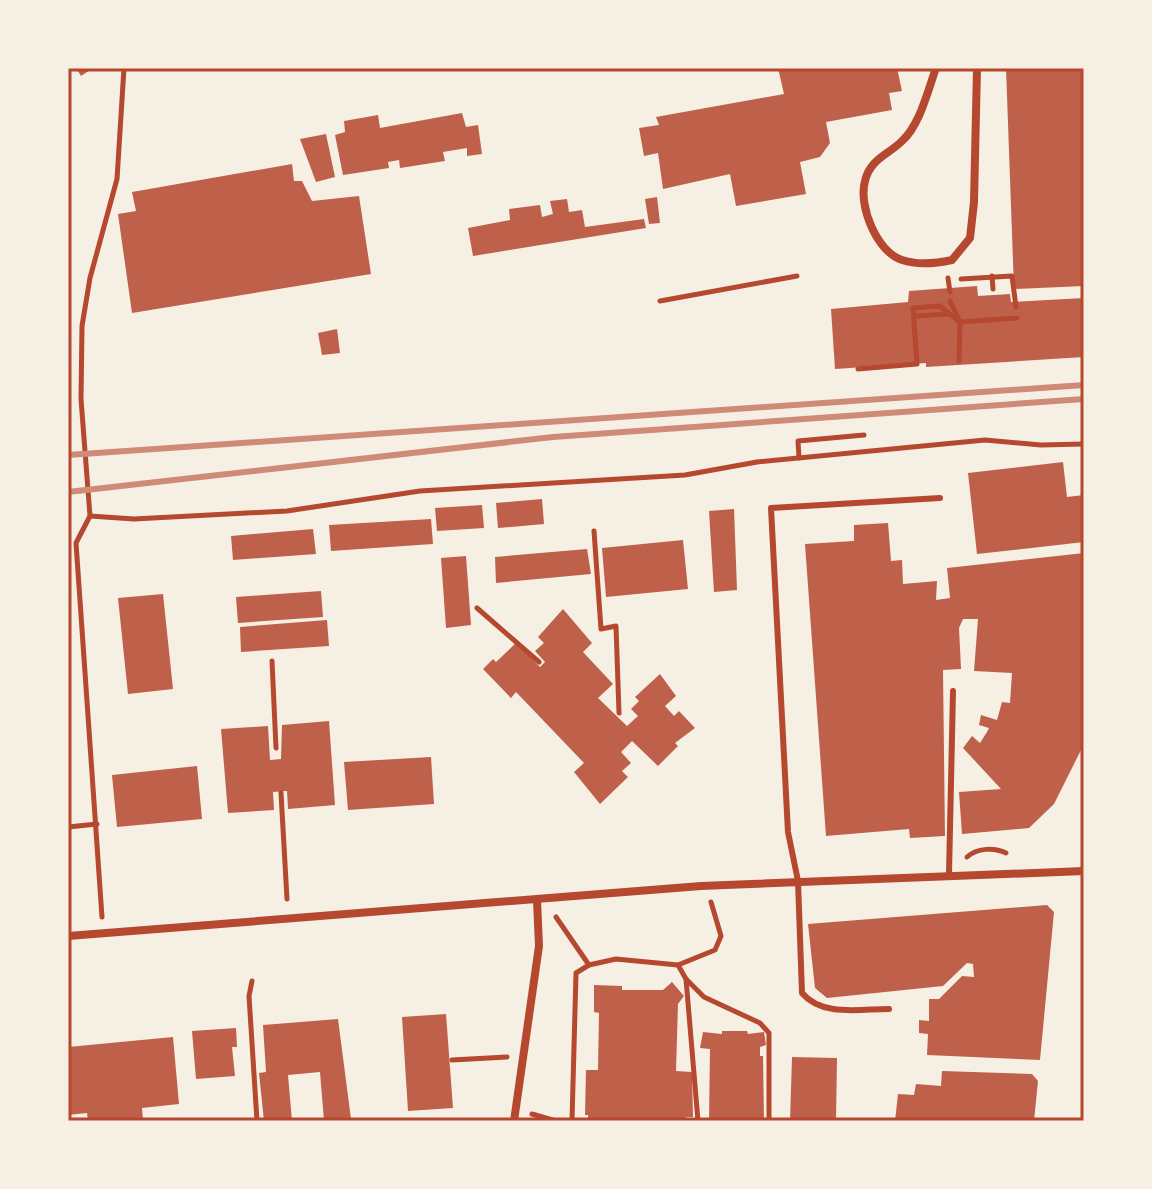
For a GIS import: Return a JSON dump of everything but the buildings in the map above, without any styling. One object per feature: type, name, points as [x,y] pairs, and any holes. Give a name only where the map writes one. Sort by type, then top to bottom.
[{"type":"street","points":[[936,68],[917,118],[904,141],[880,156],[865,181],[863,195],[871,225],[889,253],[902,260],[921,263],[952,260],[970,238],[974,202],[977,68]]},
{"type":"street","points":[[68,936],[701,886],[1002,871],[1084,871]]},
{"type":"street","points":[[514,1121],[539,946],[537,900]]},
{"type":"lane","points":[[889,1009],[827,1009],[810,1003],[802,993],[798,881],[788,832],[771,508],[940,498]]},
{"type":"lane","points":[[949,874],[953,691]]},
{"type":"path","points":[[103,933],[76,543],[90,516],[81,399],[82,326],[90,278],[117,179],[124,68]]},
{"type":"path","points":[[660,301],[797,276]]},
{"type":"path","points":[[992,276],[993,289]]},
{"type":"path","points":[[948,280],[1012,276],[1016,307]]},
{"type":"path","points":[[950,301],[960,322],[959,361]]},
{"type":"path","points":[[858,369],[917,364],[913,308],[940,306],[960,322],[1017,318]]},
{"type":"path","points":[[799,458],[798,441],[864,435]]},
{"type":"path","points":[[90,516],[134,519],[287,511],[420,491],[685,475],[964,439],[1084,444]]},
{"type":"path","points":[[594,531],[601,629],[616,626],[619,713]]},
{"type":"path","points":[[477,608],[539,662]]},
{"type":"path","points":[[272,661],[276,748]]},
{"type":"path","points":[[281,793],[288,917]]},
{"type":"path","points":[[68,827],[97,824]]},
{"type":"path","points":[[572,1121],[577,1030],[576,973],[589,965],[616,959],[678,965],[715,950],[721,936],[717,912],[701,886]]},
{"type":"path","points":[[537,900],[564,925],[589,965]]},
{"type":"path","points":[[678,965],[686,979],[704,997],[760,1023],[769,1033],[769,1121]]},
{"type":"path","points":[[686,979],[698,1121]]},
{"type":"path","points":[[252,981],[249,996],[257,1121]]},
{"type":"path","points":[[452,1060],[523,1055]]},
{"type":"railway","points":[[68,455],[1084,385]]},
{"type":"railway","points":[[68,492],[553,437],[1084,399]]}]
